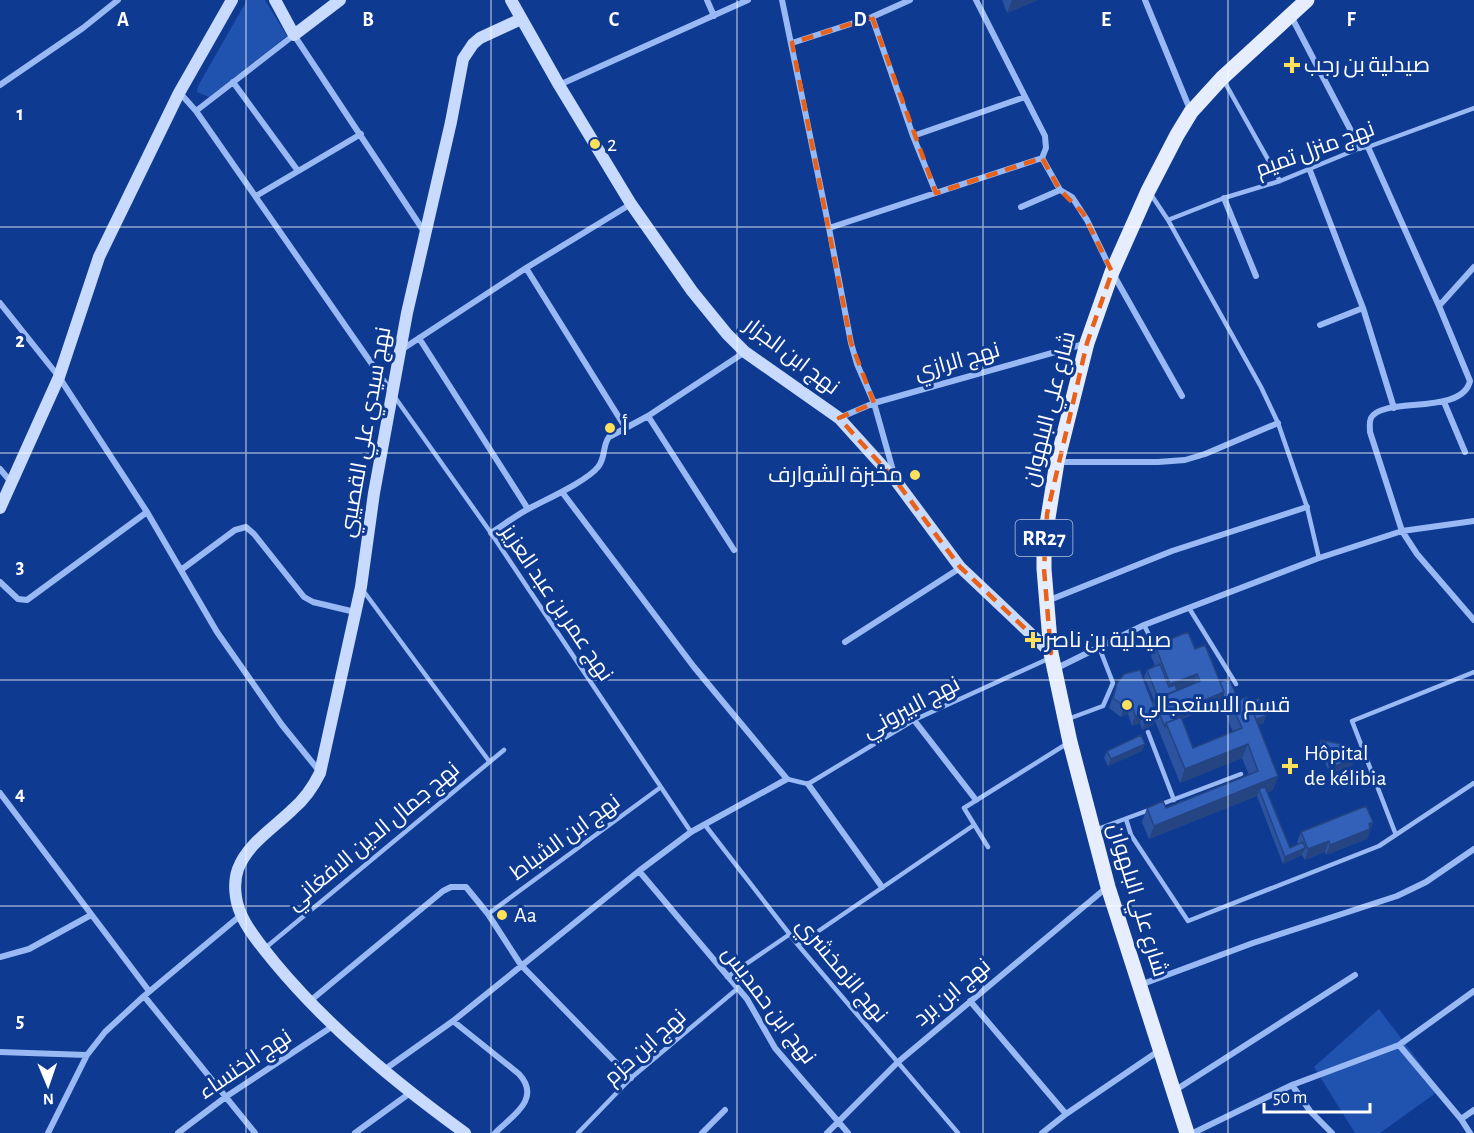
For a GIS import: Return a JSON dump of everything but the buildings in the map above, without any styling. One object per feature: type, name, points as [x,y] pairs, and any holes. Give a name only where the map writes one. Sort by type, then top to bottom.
[{"type":"main road","name":"شارع علي البلهوان","points":[[1186,1133],[1108,887],[1070,742],[1052,660],[1046,601],[1044,543],[1057,462],[1087,343],[1113,272],[1148,191],[1191,112],[1222,78],[1307,0]]},
{"type":"street","points":[[0,85],[83,28],[118,0]]},
{"type":"street","points":[[0,508],[59,377],[99,257],[179,93],[232,0]]},
{"type":"street","points":[[275,0],[294,35],[425,233]]},
{"type":"street","points":[[196,111],[340,0]]},
{"type":"street","name":"نهج ابن الجزار","points":[[511,0],[631,204],[692,291],[727,334],[746,352],[839,418],[896,481],[960,567],[1052,660]]},
{"type":"street","points":[[707,0],[714,16]]},
{"type":"street","points":[[559,85],[748,0]]},
{"type":"street","points":[[782,0],[830,228],[850,342],[860,373],[874,403],[896,481]]},
{"type":"street","points":[[792,43],[872,17],[910,0]]},
{"type":"street","points":[[830,228],[1042,158],[1046,148],[1046,139],[976,0]]},
{"type":"street","points":[[1145,0],[1191,112]]},
{"type":"street","points":[[1291,16],[1360,148]]},
{"type":"street","points":[[872,17],[913,136],[936,193]]},
{"type":"street","name":"نهج سيدي علي القصيبي","points":[[241,915],[235,883],[245,856],[304,798],[320,773],[361,587],[374,493],[401,350],[463,59],[472,44],[480,38],[521,19]]},
{"type":"street","points":[[233,82],[298,171]]},
{"type":"street","points":[[179,93],[196,111],[393,394]]},
{"type":"street","points":[[913,136],[1025,97]]},
{"type":"street","points":[[256,196],[361,134]]},
{"type":"street","points":[[1368,147],[1470,381],[1464,393],[1444,402],[1394,408],[1373,415],[1370,432],[1402,531],[1417,554],[1474,620]]},
{"type":"street","points":[[1042,158],[1060,190],[1072,197],[1083,213],[1182,396]]},
{"type":"street","points":[[1309,168],[1363,308],[1394,408]]},
{"type":"street","points":[[1021,207],[1060,190]]},
{"type":"street","points":[[1224,198],[1256,276]]},
{"type":"street","points":[[401,350],[526,268],[631,204]]},
{"type":"street","points":[[1439,306],[1474,267]]},
{"type":"street","points":[[526,268],[625,427]]},
{"type":"street","points":[[0,303],[59,377],[147,512],[182,570],[198,602],[234,659],[320,773]]},
{"type":"street","points":[[1320,325],[1363,308]]},
{"type":"street","points":[[419,338],[528,509]]},
{"type":"street","name":"نهج الرازي","points":[[839,418],[874,403],[1087,343]]},
{"type":"street","points":[[491,533],[597,469],[602,461],[606,441],[746,352]]},
{"type":"street","points":[[1444,402],[1465,452]]},
{"type":"street","points":[[648,416],[734,550]]},
{"type":"street","points":[[1057,462],[1185,460],[1205,454],[1278,423]]},
{"type":"street","points":[[0,469],[11,482]]},
{"type":"street","points":[[384,1070],[453,1021],[639,871],[692,832],[787,779],[694,667],[562,492]]},
{"type":"street","points":[[1046,601],[1172,551],[1307,507]]},
{"type":"street","points":[[0,582],[18,599],[27,600],[147,512]]},
{"type":"street","points":[[1052,660],[1099,647],[1144,625],[1318,558],[1402,531],[1474,521]]},
{"type":"street","points":[[182,570],[235,530],[246,527],[304,597],[313,602],[355,612]]},
{"type":"street","points":[[845,642],[960,567]]},
{"type":"street","points":[[914,720],[976,800]]},
{"type":"street","points":[[808,784],[882,887]]},
{"type":"street","points":[[0,793],[91,915],[146,994],[255,1133]]},
{"type":"street","points":[[1140,985],[1253,943],[1397,896],[1420,886],[1474,849]]},
{"type":"street","name":"نهج ابن حمديس","points":[[639,871],[755,1012],[775,1048],[848,1133]]},
{"type":"street","points":[[310,1001],[442,891],[452,887],[466,887],[488,914],[521,965],[631,1078]]},
{"type":"street","name":"نهج ابن برد","points":[[827,1133],[898,1062],[1108,887]]},
{"type":"street","points":[[0,957],[29,949],[91,915]]},
{"type":"street","points":[[48,1133],[87,1056],[105,1032],[146,994],[241,915],[264,949],[333,1026],[410,1093],[465,1133]]},
{"type":"street","points":[[1174,1091],[1355,975]]},
{"type":"street","points":[[1193,1133],[1292,1086],[1399,1045],[1474,991]]},
{"type":"street","points":[[970,1001],[1066,1114]]},
{"type":"street","points":[[453,1021],[519,1074],[526,1085],[527,1100],[495,1133]]},
{"type":"street","name":"نهج الخنساء","points":[[178,1133],[227,1096],[333,1026]]},
{"type":"street","points":[[1399,1045],[1470,1133]]},
{"type":"street","points":[[1042,1133],[1160,1049]]},
{"type":"street","points":[[0,1052],[87,1056]]},
{"type":"street","points":[[1292,1086],[1310,1111],[1332,1133]]},
{"type":"street","points":[[355,1133],[410,1093]]},
{"type":"street","points":[[702,1133],[725,1110]]},
{"type":"street","points":[[1461,1119],[1474,1110]]},
{"type":"lane","points":[[1222,78],[1280,181]]},
{"type":"lane","name":"نهج منزل تميم","points":[[1168,220],[1224,198],[1280,181],[1360,148],[1474,108]]},
{"type":"lane","points":[[1148,191],[1168,220],[1261,387],[1278,423],[1307,507],[1318,558]]},
{"type":"lane","name":"نهج عمر بن عبد العزيز","points":[[393,394],[491,533],[692,832]]},
{"type":"lane","points":[[361,587],[489,761]]},
{"type":"lane","points":[[1189,608],[1236,684]]},
{"type":"lane","points":[[1144,625],[1154,645]]},
{"type":"lane","points":[[1065,720],[1103,706],[1113,683],[1099,647]]},
{"type":"lane","name":"نهج البيروني","points":[[808,784],[914,720],[1052,660]]},
{"type":"lane","points":[[1396,835],[1352,721],[1474,672]]},
{"type":"lane","points":[[1148,732],[1174,800]]},
{"type":"lane","points":[[988,847],[963,808],[1070,742]]},
{"type":"lane","name":"نهج جمال الدين الافغاني","points":[[264,949],[504,750]]},
{"type":"lane","points":[[1093,830],[1241,774]]},
{"type":"lane","points":[[787,779],[808,784]]},
{"type":"lane","points":[[1126,819],[1131,835],[1188,921],[1379,846],[1474,783]]},
{"type":"lane","name":"نهج ابن الشباط","points":[[488,914],[661,787]]},
{"type":"lane","name":"نهج الزمخشري","points":[[705,825],[798,945],[958,1133]]},
{"type":"lane","points":[[798,945],[974,825]]},
{"type":"lane","points":[[727,977],[790,934]]},
{"type":"lane","name":"نهج ابن حزم","points":[[578,1133],[631,1078],[737,989]]},
{"type":"highlighted area","points":[[872,17],[936,193],[1042,158],[1060,190],[1083,213],[1112,272],[1087,343],[1047,514],[1044,569],[1051,653],[960,567],[896,481],[839,418],[874,403],[851,343],[792,43]]},
{"type":"shaded area","points":[[247,0],[265,0],[287,36],[209,97],[197,92],[198,86]]},
{"type":"shaded area","points":[[1379,1009],[1440,1090],[1380,1133],[1355,1133],[1314,1067]]},
{"type":"place","name":"صيدلية بن رجب","points":[[1292,65]]},
{"type":"place","name":"2","points":[[595,144]]},
{"type":"place","name":"أ","points":[[610,428]]},
{"type":"place","name":"مخبزة الشوارف","points":[[915,475]]},
{"type":"place","name":"صيدلية بن ناصر","points":[[1033,640]]},
{"type":"place","name":"قسم الاستعجالي","points":[[1127,705]]},
{"type":"place","name":"Hôpital de kélibia","points":[[1290,766]]},
{"type":"place","name":"Aa","points":[[502,915]]}]
